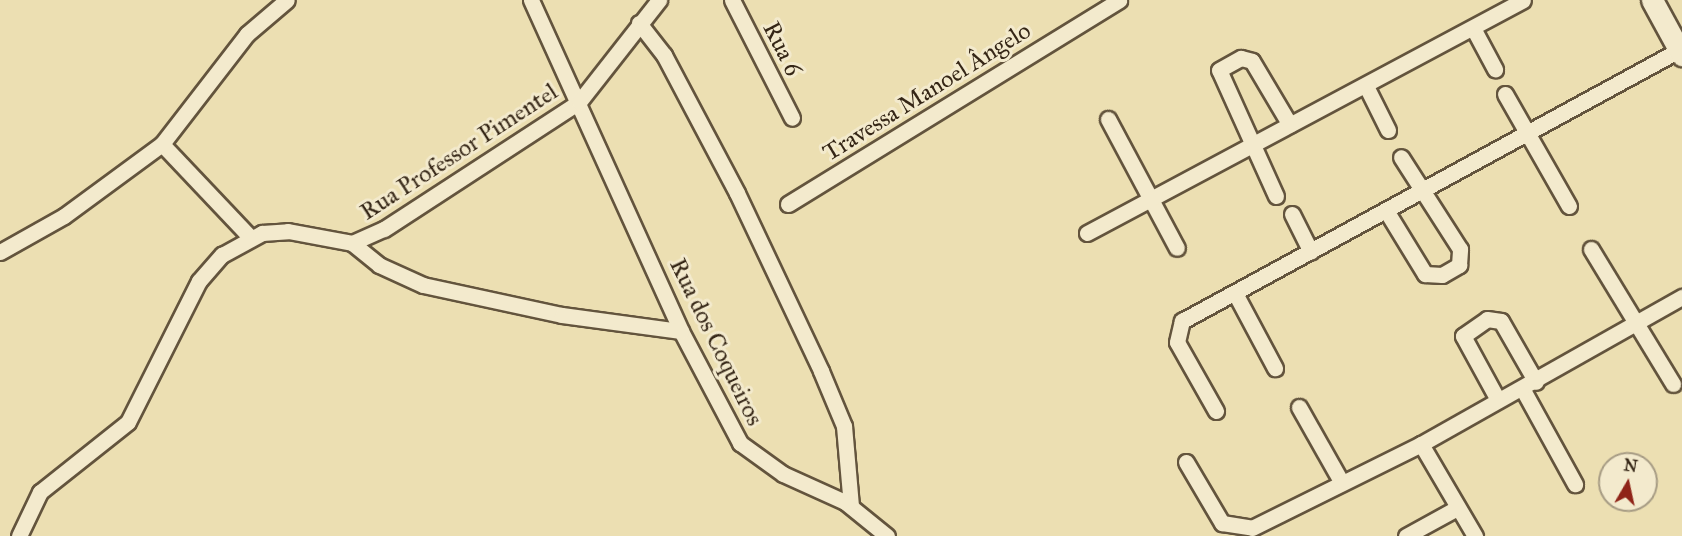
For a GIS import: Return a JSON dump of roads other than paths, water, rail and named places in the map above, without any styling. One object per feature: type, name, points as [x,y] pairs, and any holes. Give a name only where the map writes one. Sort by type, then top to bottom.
[{"type":"street","points":[[0,252],[64,216],[162,144],[247,34],[287,0]]},
{"type":"street","name":"Rua dos Coqueiros","points":[[531,0],[681,331],[740,443],[783,474],[851,506],[887,536]]},
{"type":"street","name":"Rua Professor Pimentel","points":[[19,536],[40,492],[128,422],[199,281],[222,255],[251,238],[282,231],[352,243],[384,229],[579,102],[659,0]]},
{"type":"street","name":"Rua 6","points":[[732,0],[792,118]]},
{"type":"street","name":"Travessa Manoel Ângelo","points":[[788,204],[1119,0]]},
{"type":"street","points":[[1088,233],[1290,125],[1367,88],[1523,0]]},
{"type":"street","points":[[1216,411],[1176,333],[1182,321],[1236,295],[1422,193],[1527,132],[1681,53],[1652,0]]},
{"type":"street","points":[[639,23],[664,55],[736,194],[821,371],[844,426],[851,506]]},
{"type":"street","points":[[1473,28],[1495,69]]},
{"type":"street","points":[[1276,196],[1219,78],[1221,68],[1240,58],[1252,61],[1290,125]]},
{"type":"street","points":[[1367,88],[1388,130]]},
{"type":"street","points":[[1504,94],[1569,206]]},
{"type":"street","points":[[1108,119],[1177,248]]},
{"type":"street","points":[[162,144],[251,238]]},
{"type":"street","points":[[1387,212],[1425,274],[1457,268],[1460,249],[1401,157]]},
{"type":"street","points":[[1292,214],[1311,252]]},
{"type":"street","points":[[352,243],[379,265],[423,285],[562,315],[681,331]]},
{"type":"street","points":[[1591,249],[1673,384]]},
{"type":"street","points":[[1236,295],[1275,368]]},
{"type":"street","points":[[1186,462],[1222,523],[1232,528],[1252,528],[1421,444],[1529,385],[1635,321],[1682,297]]},
{"type":"street","points":[[1498,400],[1463,336],[1487,319],[1501,321],[1575,484]]},
{"type":"street","points":[[1299,407],[1342,483]]},
{"type":"street","points":[[1421,444],[1475,536]]},
{"type":"street","points":[[1406,536],[1457,508]]}]
